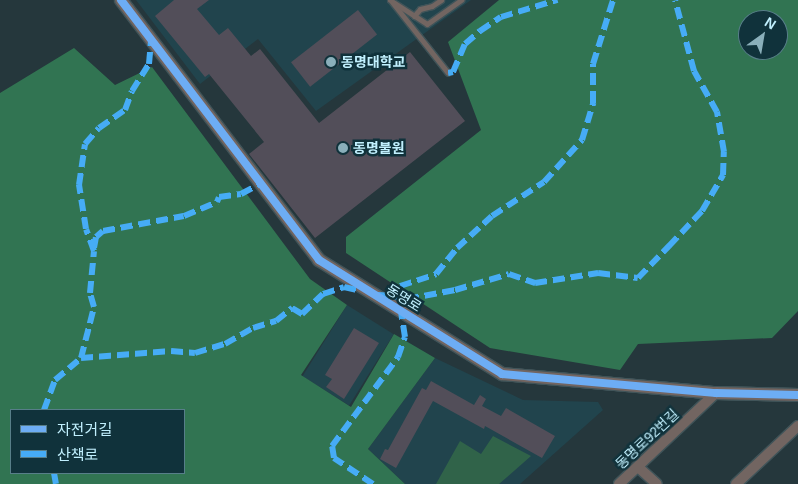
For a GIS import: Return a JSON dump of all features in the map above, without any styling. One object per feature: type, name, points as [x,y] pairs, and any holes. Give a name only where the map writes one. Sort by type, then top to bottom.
[{"type":"street","name":"동명로","points":[[121,0],[319,260],[502,374],[716,393],[798,395]]},
{"type":"street","name":"동명로92번길","points":[[619,484],[716,393]]},
{"type":"street","points":[[736,484],[798,426]]},
{"type":"street","points":[[638,467],[657,484]]},
{"type":"lane","points":[[414,16],[420,9],[432,6],[441,0]]},
{"type":"lane","points":[[391,1],[427,24],[461,0]]},
{"type":"lane","points":[[391,1],[448,73]]},
{"type":"shaded area","name":"동명대학교","points":[[136,0],[471,0],[316,111],[258,39],[200,84]]},
{"type":"shaded area","points":[[347,305],[394,334],[349,405],[302,376]]},
{"type":"shaded area","points":[[435,358],[523,400],[598,402],[603,410],[520,484],[405,484],[368,449]]},
{"type":"green space","points":[[499,0],[798,0],[798,311],[772,338],[638,344],[620,370],[490,348],[346,253],[346,237],[481,130],[448,42]]},
{"type":"green space","points":[[74,48],[115,85],[152,67],[310,279],[347,305],[301,375],[351,407],[394,334],[435,358],[368,449],[405,484],[0,484],[0,93]]},
{"type":"green space","points":[[493,436],[531,456],[499,484],[436,484],[460,441],[481,454]]},
{"type":"building","name":"동명불원","points":[[174,0],[209,0],[197,9],[219,35],[228,28],[251,56],[260,49],[319,123],[410,52],[465,121],[315,238],[249,154],[264,142],[209,74],[205,77],[155,16]]},
{"type":"building","points":[[358,10],[377,34],[310,87],[291,62]]},
{"type":"building","points":[[354,328],[379,343],[344,399],[326,387],[332,379],[325,375]]},
{"type":"building","points":[[431,381],[474,405],[480,395],[486,399],[482,406],[501,416],[506,408],[555,436],[542,458],[485,426],[484,429],[433,401],[396,468],[380,459],[385,449],[388,450],[422,388],[426,390]]},
{"type":"marked path","points":[[448,73],[453,72],[465,44],[480,31],[501,17],[557,0]]},
{"type":"marked path","points":[[378,295],[394,296],[400,286],[436,274],[457,248],[492,216],[544,182],[582,140],[593,103],[593,64],[613,0]]},
{"type":"marked path","points":[[394,296],[407,299],[455,290],[509,274],[535,283],[598,273],[638,278],[669,246],[702,211],[723,175],[724,152],[717,112],[694,71],[675,0]]},
{"type":"marked path","points":[[81,358],[94,307],[90,293],[94,251],[86,229],[79,185],[85,144],[99,128],[125,110],[132,91],[149,64],[151,41]]},
{"type":"marked path","points":[[94,248],[96,237],[103,231],[184,216],[217,202],[219,197],[241,194],[260,184]]},
{"type":"marked path","points":[[44,409],[55,380],[81,358],[171,351],[195,353],[225,344],[253,328],[276,321],[292,308],[302,314],[323,294],[344,287],[361,291]]},
{"type":"marked path","points":[[373,484],[334,458],[332,446],[398,357],[405,337],[401,311]]},
{"type":"marked path","points":[[54,474],[56,484]]},
{"type":"cycle path","points":[[121,0],[319,260],[502,374],[716,393],[798,395]]},
{"type":"place","name":"동명대학교","points":[[331,62]]},
{"type":"place","name":"동명불원","points":[[343,148]]}]
